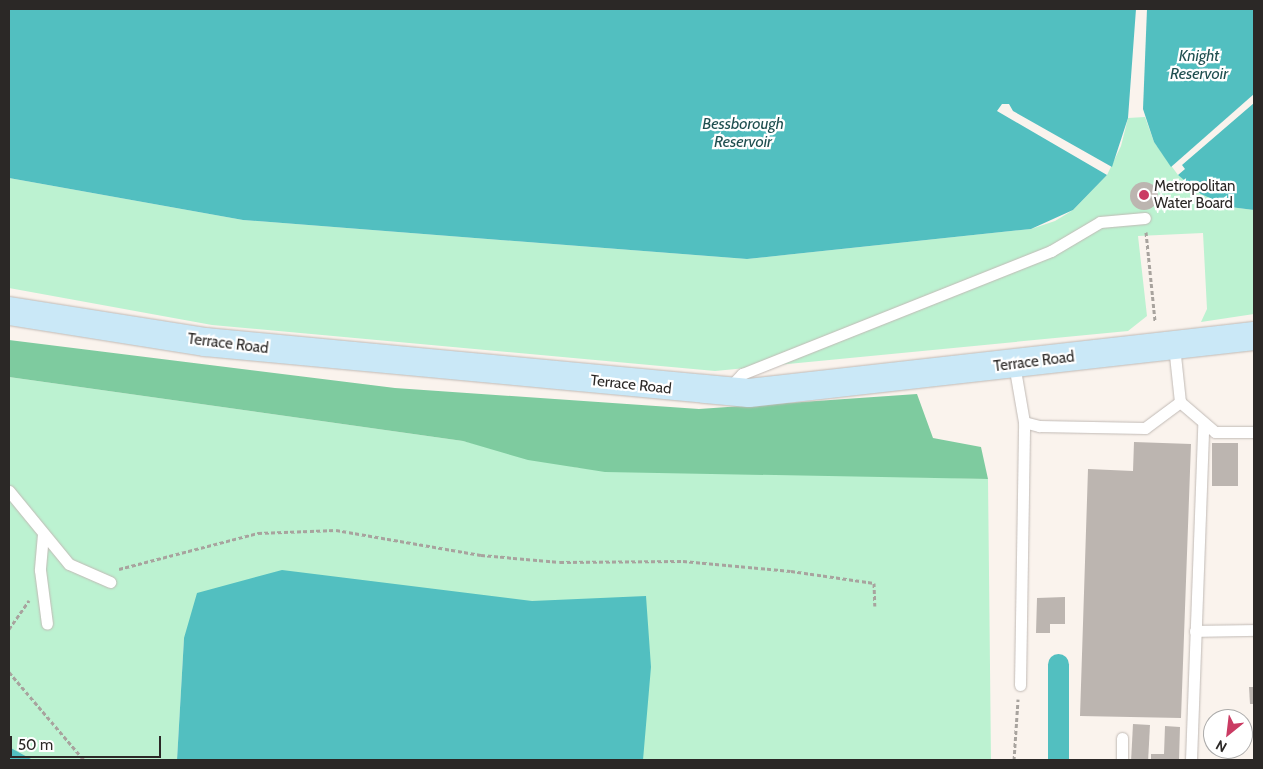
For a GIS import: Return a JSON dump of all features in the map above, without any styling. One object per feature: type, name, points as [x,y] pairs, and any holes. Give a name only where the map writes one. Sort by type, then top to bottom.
[{"type":"main road","name":"Terrace Road","points":[[9,311],[205,342],[725,392],[784,392],[1254,336]]},
{"type":"lane","points":[[725,392],[742,374],[1051,251],[1100,222],[1145,218]]},
{"type":"lane","points":[[1174,346],[1180,402],[1203,425],[1214,432],[1254,432]]},
{"type":"lane","points":[[1014,364],[1024,422],[1018,577],[1024,659],[1020,684]]},
{"type":"lane","points":[[1024,422],[1039,426],[1145,428],[1180,402]]},
{"type":"lane","points":[[1191,760],[1203,425]]},
{"type":"lane","points":[[9,491],[69,564],[110,582]]},
{"type":"lane","points":[[43,534],[42,587],[47,624]]},
{"type":"lane","points":[[1195,631],[1254,630]]},
{"type":"lane","points":[[1122,738],[1122,760]]},
{"type":"path","points":[[1147,240],[1155,321]]},
{"type":"path","points":[[110,582],[117,569],[258,533],[336,530],[481,555],[560,562],[684,561],[791,571],[874,583],[875,606]]},
{"type":"path","points":[[9,628],[42,587]]},
{"type":"path","points":[[9,672],[84,760]]},
{"type":"path","points":[[1014,760],[1020,684]]},
{"type":"green space","points":[[1145,117],[1154,142],[1178,175],[1230,207],[1254,210],[1254,314],[1201,322],[1207,309],[1203,233],[1138,236],[1147,316],[1128,331],[715,371],[212,325],[9,288],[9,178],[243,220],[747,259],[1031,229],[1055,221],[1073,210],[1107,175],[1121,146],[1128,118]]},
{"type":"green space","points":[[9,340],[395,388],[699,409],[917,394],[933,438],[981,447],[988,479],[605,472],[528,460],[463,441],[9,377]]},
{"type":"green space","points":[[9,377],[463,441],[579,468],[988,479],[991,760],[552,760],[184,638],[177,760],[9,760]]},
{"type":"water","name":"Bessborough Reservoir","points":[[9,9],[1136,9],[1128,118],[1112,167],[1013,111],[1009,104],[1002,104],[997,111],[1107,175],[1073,210],[1031,229],[747,259],[243,220],[9,178]]},
{"type":"water","name":"Knight Reservoir","points":[[1147,9],[1254,9],[1254,94],[1171,167],[1154,142],[1143,109]]},
{"type":"water","name":"Knight Reservoir","points":[[1254,103],[1254,210],[1230,207],[1201,194],[1178,175],[1185,169],[1182,165]]},
{"type":"water","points":[[282,570],[532,601],[646,596],[651,667],[643,760],[177,760],[184,638],[197,593]]},
{"type":"water","points":[[9,747],[31,759],[31,760],[9,760]]},
{"type":"building","name":"Metropolitan Water Board","points":[[1144,182],[1154,186],[1158,196],[1154,206],[1144,210],[1134,206],[1130,196],[1134,186]]},
{"type":"building","points":[[1134,442],[1191,444],[1181,718],[1080,716],[1088,469],[1133,471]]},
{"type":"building","points":[[1212,443],[1238,443],[1238,486],[1212,486]]},
{"type":"building","points":[[1065,597],[1065,624],[1050,624],[1050,633],[1036,633],[1037,598]]},
{"type":"building","points":[[1249,687],[1254,687],[1254,704],[1250,704]]},
{"type":"building","points":[[1133,724],[1150,725],[1148,760],[1131,760]]},
{"type":"building","points":[[1165,726],[1180,727],[1179,760],[1151,760],[1151,754],[1164,754]]},
{"type":"waterway","points":[[1058,664],[1058,760]]},
{"type":"place","name":"Metropolitan Water Board","points":[[1144,195]]}]
